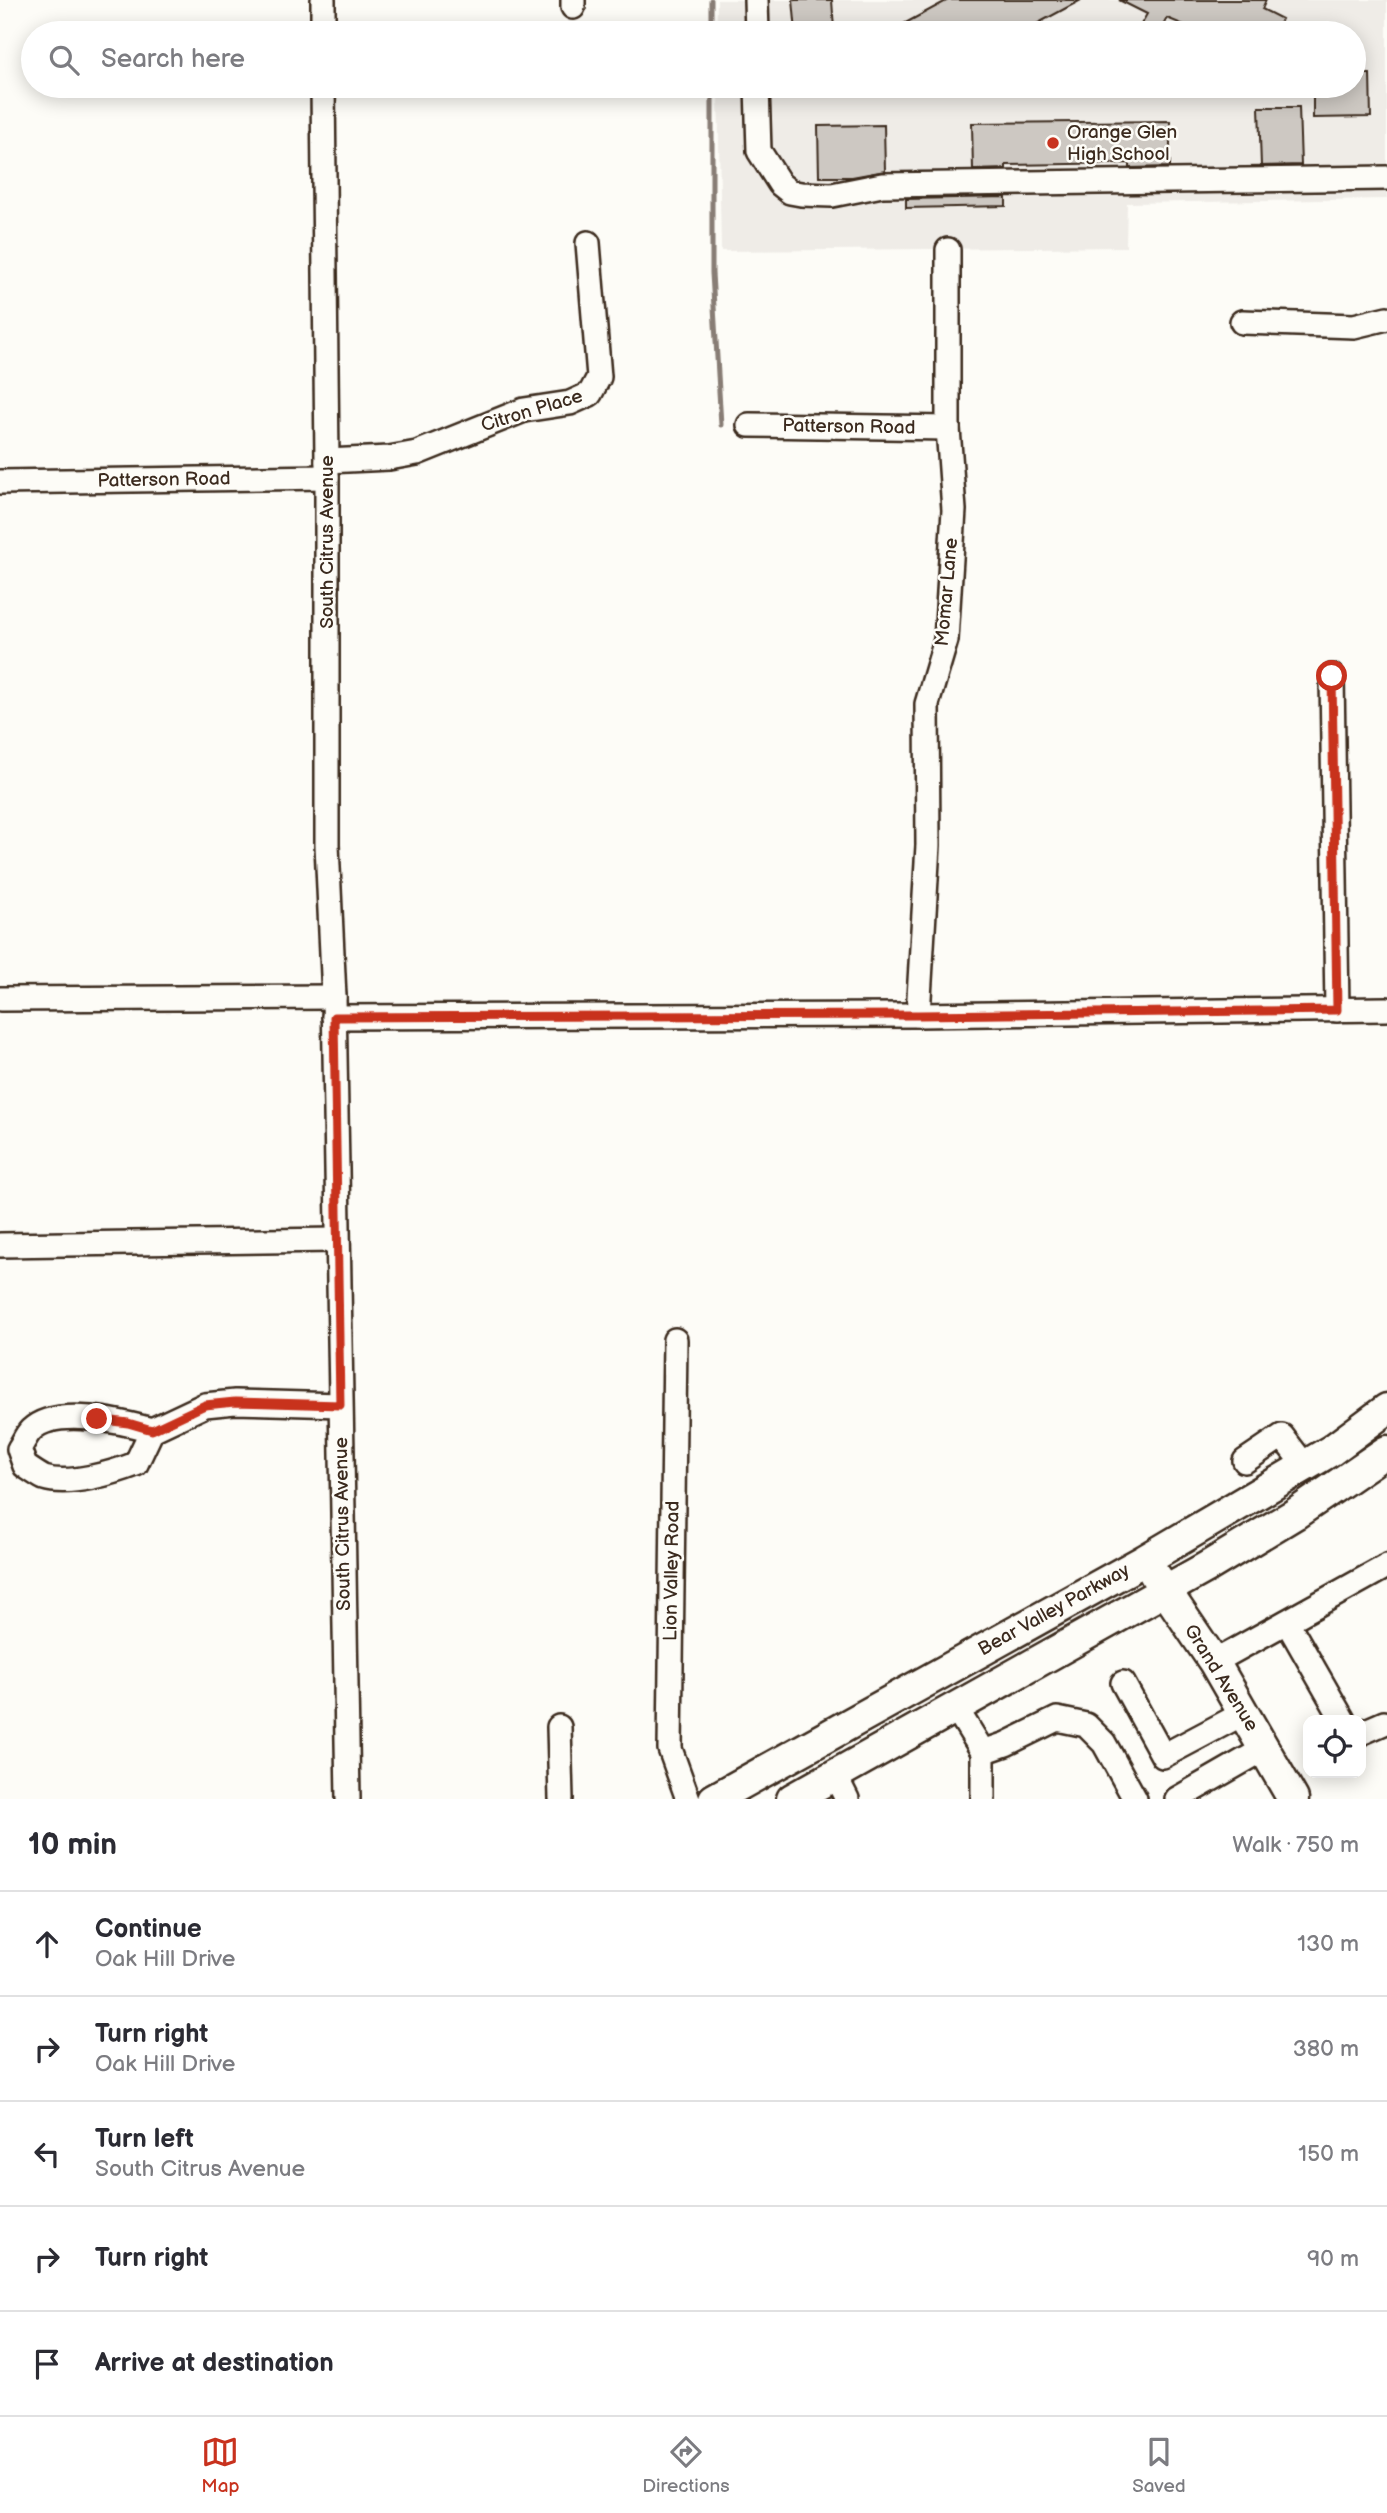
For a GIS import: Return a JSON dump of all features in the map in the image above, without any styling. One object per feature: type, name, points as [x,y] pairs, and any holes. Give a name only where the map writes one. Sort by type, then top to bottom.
[{"type":"main road","name":"Bear Valley Parkway","points":[[714,1799],[1145,1560],[1332,1450],[1387,1409]]},
{"type":"main road","name":"Bear Valley Parkway","points":[[792,1799],[841,1787],[956,1707],[1166,1590],[1295,1514],[1387,1451]]},
{"type":"main road","name":"Grand Avenue","points":[[1145,1560],[1214,1662],[1293,1799]]},
{"type":"street","points":[[323,0],[323,21]]},
{"type":"street","points":[[756,0],[757,21]]},
{"type":"street","name":"South Citrus Avenue","points":[[324,98],[327,845],[334,1007],[348,1799]]},
{"type":"street","points":[[758,98],[760,151],[780,184],[801,194],[832,195],[882,185],[1387,178]]},
{"type":"street","name":"Citron Place","points":[[327,469],[416,453],[524,410],[570,403],[590,394],[599,376],[588,243]]},
{"type":"street","name":"Momar Lane","points":[[919,1015],[928,845],[928,704],[946,640],[954,510],[948,428],[948,250]]},
{"type":"street","points":[[1242,322],[1354,326],[1387,318]]},
{"type":"street","name":"Patterson Road","points":[[749,425],[948,428]]},
{"type":"street","name":"Patterson Road","points":[[0,482],[327,469]]},
{"type":"street","points":[[1332,676],[1337,1010]]},
{"type":"street","points":[[0,999],[334,1007],[919,1015],[1387,1009]]},
{"type":"street","points":[[0,1245],[337,1240]]},
{"type":"street","name":"Lion Valley Road","points":[[675,1340],[670,1749],[688,1799]]},
{"type":"street","points":[[152,1430],[128,1423],[97,1419],[54,1418],[31,1429],[19,1449],[25,1466],[46,1478],[77,1479],[114,1472],[136,1464],[152,1430],[205,1405],[235,1402],[340,1405]]},
{"type":"street","points":[[1245,1461],[1282,1436],[1305,1466]]},
{"type":"street","points":[[1214,1662],[1387,1566]]},
{"type":"street","points":[[1287,1622],[1340,1715]]},
{"type":"street","points":[[1123,1683],[1163,1756],[1244,1713]]},
{"type":"street","points":[[956,1707],[983,1752],[983,1799]]},
{"type":"street","points":[[983,1752],[1057,1719],[1086,1725],[1104,1743],[1135,1799]]},
{"type":"street","points":[[1366,1731],[1384,1723]]},
{"type":"street","points":[[559,1727],[561,1799]]},
{"type":"street","points":[[1177,1799],[1265,1749]]},
{"type":"shaded area","name":"Orange Glen High School","points":[[717,0],[1387,0],[1387,199],[1127,203],[1126,247],[721,251],[718,98],[1366,98],[1366,21],[717,21]]},
{"type":"building","points":[[793,0],[832,0],[833,21],[795,21]]},
{"type":"building","points":[[948,0],[1081,0],[1042,21],[909,21]]},
{"type":"building","points":[[1119,0],[1266,0],[1262,9],[1282,19],[1174,21],[1167,18],[1165,21],[1143,21],[1147,14]]},
{"type":"building","points":[[1366,74],[1370,74],[1371,117],[1313,118],[1313,98],[1366,98]]},
{"type":"building","points":[[1259,107],[1299,107],[1301,165],[1261,166]]},
{"type":"building","points":[[1170,121],[1170,167],[1130,168],[1130,163],[1006,165],[1006,169],[973,170],[972,123]]},
{"type":"building","points":[[884,125],[885,171],[852,177],[819,177],[818,126]]},
{"type":"building","points":[[1006,197],[1006,206],[906,208],[906,199]]},
{"type":"waterway","points":[[711,0],[711,21]]},
{"type":"waterway","points":[[712,98],[712,273],[721,425]]},
{"type":"place","name":"Orange Glen High School","points":[[1053,143]]},
{"type":"route","points":[[97,1419],[128,1423],[152,1430],[205,1405],[235,1402],[340,1405],[334,1017],[1337,1010],[1332,676]]}]
